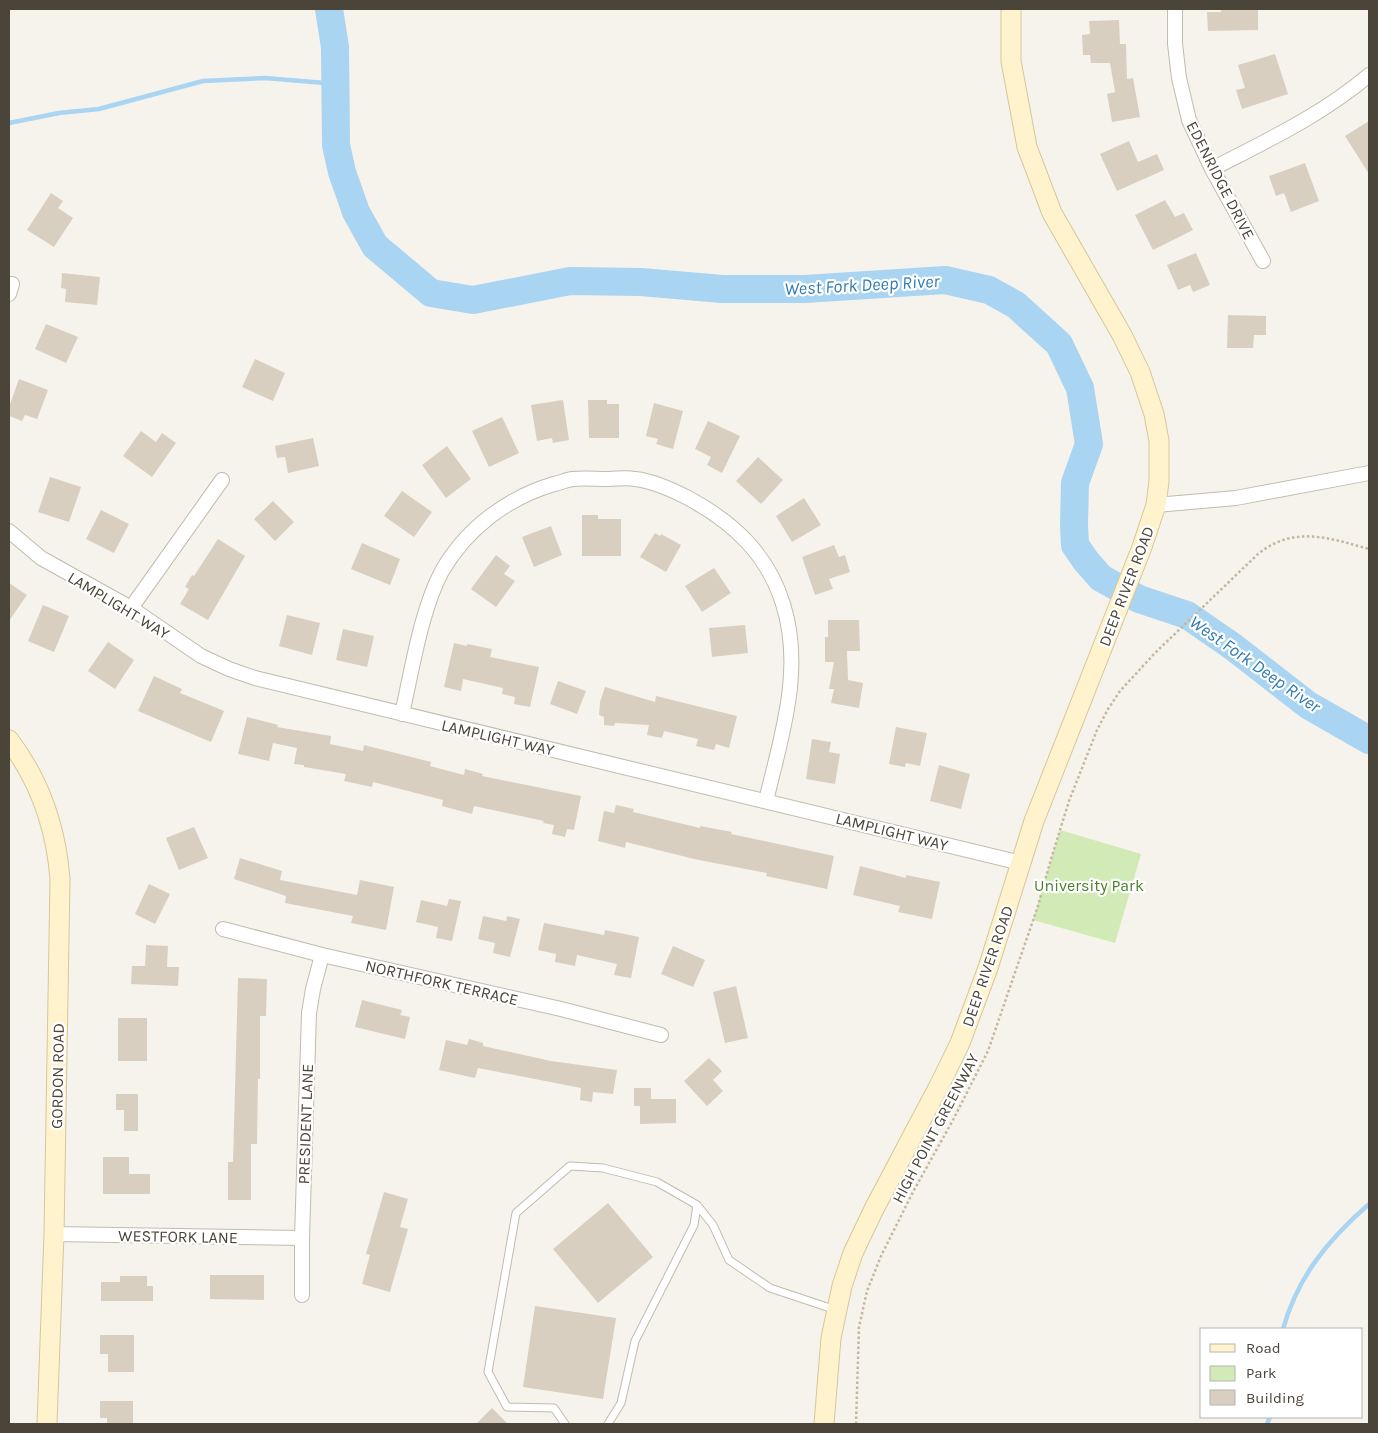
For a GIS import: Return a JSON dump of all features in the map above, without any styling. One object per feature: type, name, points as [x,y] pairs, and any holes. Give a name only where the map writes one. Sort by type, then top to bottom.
[{"type":"street","name":"DEEP RIVER ROAD","points":[[824,1424],[830,1346],[836,1310],[850,1261],[861,1235],[960,1044],[988,968],[1034,821],[1108,636],[1156,505],[1160,461],[1159,441],[1147,390],[1122,335],[1052,214],[1027,147],[1011,61],[1011,9]]},
{"type":"street","name":"EDENRIDGE DRIVE","points":[[1175,9],[1177,61],[1189,120],[1212,169],[1263,261]]},
{"type":"street","points":[[1212,169],[1324,109],[1353,89],[1369,75]]},
{"type":"street","name":"DEEP RIVER ROAD","points":[[1156,505],[1242,497],[1369,473]]},
{"type":"street","points":[[402,714],[431,595],[443,571],[462,543],[485,520],[505,505],[536,490],[571,479],[635,479],[670,488],[721,517],[740,534],[772,576],[784,604],[790,634],[792,662],[791,695],[766,801]]},
{"type":"street","points":[[131,608],[222,480]]},
{"type":"street","name":"LAMPLIGHT WAY","points":[[9,531],[40,558],[131,608],[201,656],[229,669],[282,685],[1021,863]]},
{"type":"street","name":"GORDON ROAD","points":[[9,740],[28,767],[39,788],[54,835],[60,879],[54,1234],[47,1424]]},
{"type":"street","name":"NORTHFORK TERRACE","points":[[223,929],[322,955],[551,1007],[661,1035]]},
{"type":"street","name":"PRESIDENT LANE","points":[[302,1294],[309,1013],[313,988],[322,955]]},
{"type":"street","name":"WESTFORK LANE","points":[[54,1234],[302,1238]]},
{"type":"lane","points":[[564,1424],[554,1408],[508,1407],[488,1372],[516,1213],[570,1166],[603,1168],[657,1182],[697,1205],[713,1225],[729,1260],[770,1288],[836,1310]]},
{"type":"lane","points":[[608,1424],[622,1403],[635,1341],[694,1224],[697,1205]]},
{"type":"path","name":"HIGH POINT GREENWAY","points":[[856,1424],[859,1327],[867,1291],[881,1256],[913,1192],[953,1120],[988,1051],[1038,906],[1050,859],[1069,801],[1097,730],[1108,709],[1120,691],[1155,653],[1270,545],[1282,539],[1302,536],[1325,538],[1369,550]]},
{"type":"green space","name":"University Park","points":[[1060,830],[1141,854],[1115,943],[1033,920]]},
{"type":"building","points":[[1221,9],[1258,9],[1258,30],[1208,31],[1207,12],[1221,12]]},
{"type":"building","points":[[1119,20],[1120,44],[1126,44],[1127,79],[1133,78],[1140,117],[1112,122],[1107,94],[1115,92],[1110,63],[1091,63],[1090,55],[1083,55],[1082,35],[1090,34],[1089,21]]},
{"type":"building","points":[[1275,54],[1288,94],[1242,109],[1236,90],[1245,88],[1238,65]]},
{"type":"building","points":[[1369,121],[1369,174],[1345,136]]},
{"type":"building","points":[[1129,141],[1138,162],[1157,154],[1164,170],[1117,191],[1100,154]]},
{"type":"building","points":[[1305,163],[1319,201],[1291,212],[1284,193],[1276,196],[1269,176]]},
{"type":"building","points":[[51,193],[63,201],[58,208],[73,218],[54,247],[27,230]]},
{"type":"building","points":[[1165,200],[1175,217],[1184,213],[1193,230],[1153,250],[1135,215]]},
{"type":"building","points":[[1196,253],[1210,285],[1193,292],[1190,285],[1178,290],[1167,265]]},
{"type":"building","points":[[62,273],[100,277],[97,305],[65,302],[66,289],[61,288]]},
{"type":"building","points":[[1228,315],[1266,316],[1266,335],[1254,335],[1253,348],[1227,348]]},
{"type":"building","points":[[46,324],[78,337],[66,363],[35,349]]},
{"type":"building","points":[[255,359],[285,373],[273,401],[242,387]]},
{"type":"building","points":[[19,379],[48,390],[37,419],[25,415],[22,421],[9,416],[9,407]]},
{"type":"building","points":[[563,400],[569,440],[553,443],[552,438],[537,441],[531,405]]},
{"type":"building","points":[[588,400],[607,400],[607,404],[619,404],[619,438],[589,438]]},
{"type":"building","points":[[654,403],[683,411],[673,449],[656,444],[658,439],[646,436]]},
{"type":"building","points":[[502,417],[519,453],[489,467],[472,431]]},
{"type":"building","points":[[708,421],[740,436],[722,473],[707,465],[711,457],[695,449]]},
{"type":"building","points":[[141,431],[156,442],[162,433],[176,443],[152,477],[123,456]]},
{"type":"building","points":[[313,438],[319,466],[288,473],[285,457],[277,458],[275,446]]},
{"type":"building","points":[[447,446],[471,479],[446,498],[422,465]]},
{"type":"building","points":[[758,457],[783,480],[761,504],[736,481]]},
{"type":"building","points":[[50,477],[81,487],[69,522],[38,512]]},
{"type":"building","points":[[402,491],[432,512],[414,537],[384,516]]},
{"type":"building","points":[[804,498],[821,525],[792,542],[776,516]]},
{"type":"building","points":[[273,501],[294,522],[275,541],[254,519]]},
{"type":"building","points":[[101,510],[129,524],[114,553],[86,539]]},
{"type":"building","points":[[582,515],[598,515],[598,519],[621,519],[621,556],[582,556]]},
{"type":"building","points":[[551,526],[562,555],[534,567],[522,537]]},
{"type":"building","points":[[655,533],[660,536],[661,534],[681,545],[666,572],[640,557]]},
{"type":"building","points":[[218,539],[245,556],[208,620],[180,604],[189,589],[185,587],[192,575],[194,576]]},
{"type":"building","points":[[362,543],[400,559],[390,585],[351,569]]},
{"type":"building","points":[[834,545],[839,557],[845,555],[850,572],[829,579],[833,589],[815,595],[802,557]]},
{"type":"building","points":[[496,555],[510,566],[504,574],[515,581],[496,607],[471,589]]},
{"type":"building","points":[[714,568],[731,593],[702,612],[685,586]]},
{"type":"building","points":[[9,583],[27,595],[9,621]]},
{"type":"building","points":[[43,605],[69,616],[54,652],[28,641]]},
{"type":"building","points":[[287,615],[320,623],[312,655],[279,646]]},
{"type":"building","points":[[828,620],[859,620],[860,651],[847,651],[848,680],[863,683],[859,708],[831,703],[834,689],[829,689],[834,662],[825,662],[825,637],[828,637]]},
{"type":"building","points":[[745,625],[748,653],[712,657],[709,628]]},
{"type":"building","points":[[343,629],[374,636],[367,667],[336,660]]},
{"type":"building","points":[[108,642],[134,660],[115,689],[88,671]]},
{"type":"building","points":[[454,643],[492,649],[490,657],[539,667],[530,707],[514,704],[515,697],[502,694],[503,688],[463,679],[461,691],[444,687]]},
{"type":"building","points":[[154,676],[182,689],[180,693],[224,711],[211,742],[138,711]]},
{"type":"building","points":[[558,681],[586,691],[577,714],[550,704]]},
{"type":"building","points":[[605,687],[655,702],[656,696],[737,716],[729,748],[716,744],[714,750],[696,746],[698,739],[664,731],[662,738],[647,735],[649,725],[615,723],[614,726],[604,725],[604,717],[599,715],[600,702]]},
{"type":"building","points":[[247,717],[278,725],[277,727],[331,736],[330,744],[363,751],[364,745],[431,762],[430,766],[464,775],[465,769],[483,774],[482,776],[581,796],[574,830],[567,829],[565,837],[552,834],[554,825],[543,823],[544,821],[474,806],[472,814],[442,806],[443,800],[373,782],[372,787],[344,781],[346,774],[294,764],[297,748],[273,743],[269,761],[238,754]]},
{"type":"building","points":[[896,727],[927,733],[920,766],[906,763],[905,767],[889,764]]},
{"type":"building","points":[[812,739],[831,742],[829,752],[840,754],[835,784],[806,779]]},
{"type":"building","points":[[939,765],[970,774],[961,809],[930,801]]},
{"type":"building","points":[[616,805],[634,809],[633,812],[700,828],[700,826],[732,832],[731,834],[834,856],[827,889],[766,876],[767,873],[694,859],[626,842],[625,848],[598,841],[604,811],[614,813]]},
{"type":"building","points":[[194,827],[208,858],[179,870],[166,838]]},
{"type":"building","points":[[240,858],[282,871],[280,880],[357,895],[360,880],[394,887],[386,930],[351,923],[353,916],[285,903],[286,896],[234,879]]},
{"type":"building","points":[[860,866],[906,878],[906,875],[940,882],[932,919],[898,912],[900,906],[853,895]]},
{"type":"building","points":[[149,884],[170,894],[155,924],[135,914]]},
{"type":"building","points":[[449,899],[461,901],[452,941],[436,938],[438,927],[416,922],[421,900],[447,906]]},
{"type":"building","points":[[483,916],[506,921],[507,916],[520,919],[510,957],[493,953],[495,943],[478,939]]},
{"type":"building","points":[[544,923],[604,935],[605,930],[639,937],[631,978],[614,975],[617,964],[577,955],[575,966],[555,962],[556,954],[538,950]]},
{"type":"building","points":[[146,945],[168,946],[167,967],[179,967],[178,986],[131,984],[132,966],[145,966]]},
{"type":"building","points":[[673,946],[705,960],[693,987],[661,974]]},
{"type":"building","points":[[238,978],[267,979],[266,1016],[260,1016],[257,1144],[251,1144],[251,1200],[228,1200],[228,1162],[233,1162]]},
{"type":"building","points":[[736,986],[748,1038],[725,1043],[713,992]]},
{"type":"building","points":[[362,1000],[402,1010],[400,1015],[410,1017],[405,1039],[355,1027]]},
{"type":"building","points":[[118,1018],[147,1018],[147,1061],[118,1061]]},
{"type":"building","points":[[469,1039],[483,1043],[483,1046],[551,1061],[617,1070],[613,1094],[593,1092],[592,1102],[580,1100],[581,1088],[478,1068],[475,1078],[439,1070],[446,1040],[467,1045]]},
{"type":"building","points":[[709,1058],[722,1071],[713,1080],[723,1091],[707,1106],[684,1081]]},
{"type":"building","points":[[634,1088],[651,1088],[651,1099],[676,1099],[676,1123],[640,1124],[640,1106],[634,1106]]},
{"type":"building","points":[[116,1094],[138,1094],[138,1131],[124,1131],[124,1110],[116,1110]]},
{"type":"building","points":[[103,1157],[129,1157],[129,1174],[150,1174],[150,1194],[103,1194]]},
{"type":"building","points":[[384,1192],[408,1199],[400,1227],[408,1229],[390,1292],[362,1284],[370,1255],[366,1254]]},
{"type":"building","points":[[608,1203],[653,1257],[598,1303],[553,1249]]},
{"type":"building","points":[[210,1275],[264,1275],[264,1300],[210,1299]]},
{"type":"building","points":[[120,1276],[147,1276],[147,1286],[153,1286],[153,1301],[101,1301],[101,1282],[120,1282]]},
{"type":"building","points":[[535,1306],[616,1318],[603,1399],[523,1387]]},
{"type":"building","points":[[100,1335],[134,1335],[134,1372],[108,1372],[108,1354],[100,1354]]},
{"type":"building","points":[[100,1401],[133,1401],[133,1424],[107,1424],[107,1418],[100,1418]]},
{"type":"building","points":[[492,1408],[508,1424],[476,1424]]},
{"type":"waterway","name":"West Fork Deep River","points":[[329,9],[335,47],[336,145],[342,172],[356,212],[375,246],[431,293],[473,300],[570,281],[641,282],[722,289],[805,289],[945,280],[989,290],[1016,305],[1059,344],[1080,388],[1089,444],[1075,483],[1074,525],[1075,545],[1086,561],[1101,578],[1139,599],[1187,615],[1232,646],[1308,705],[1369,740]]},
{"type":"waterway","points":[[9,123],[59,113],[99,109],[203,81],[265,78],[337,84]]},
{"type":"waterway","points":[[1283,1328],[1297,1292],[1316,1260],[1340,1231],[1369,1204]]},
{"type":"waterway","points":[[1267,1424],[1270,1418]]}]
